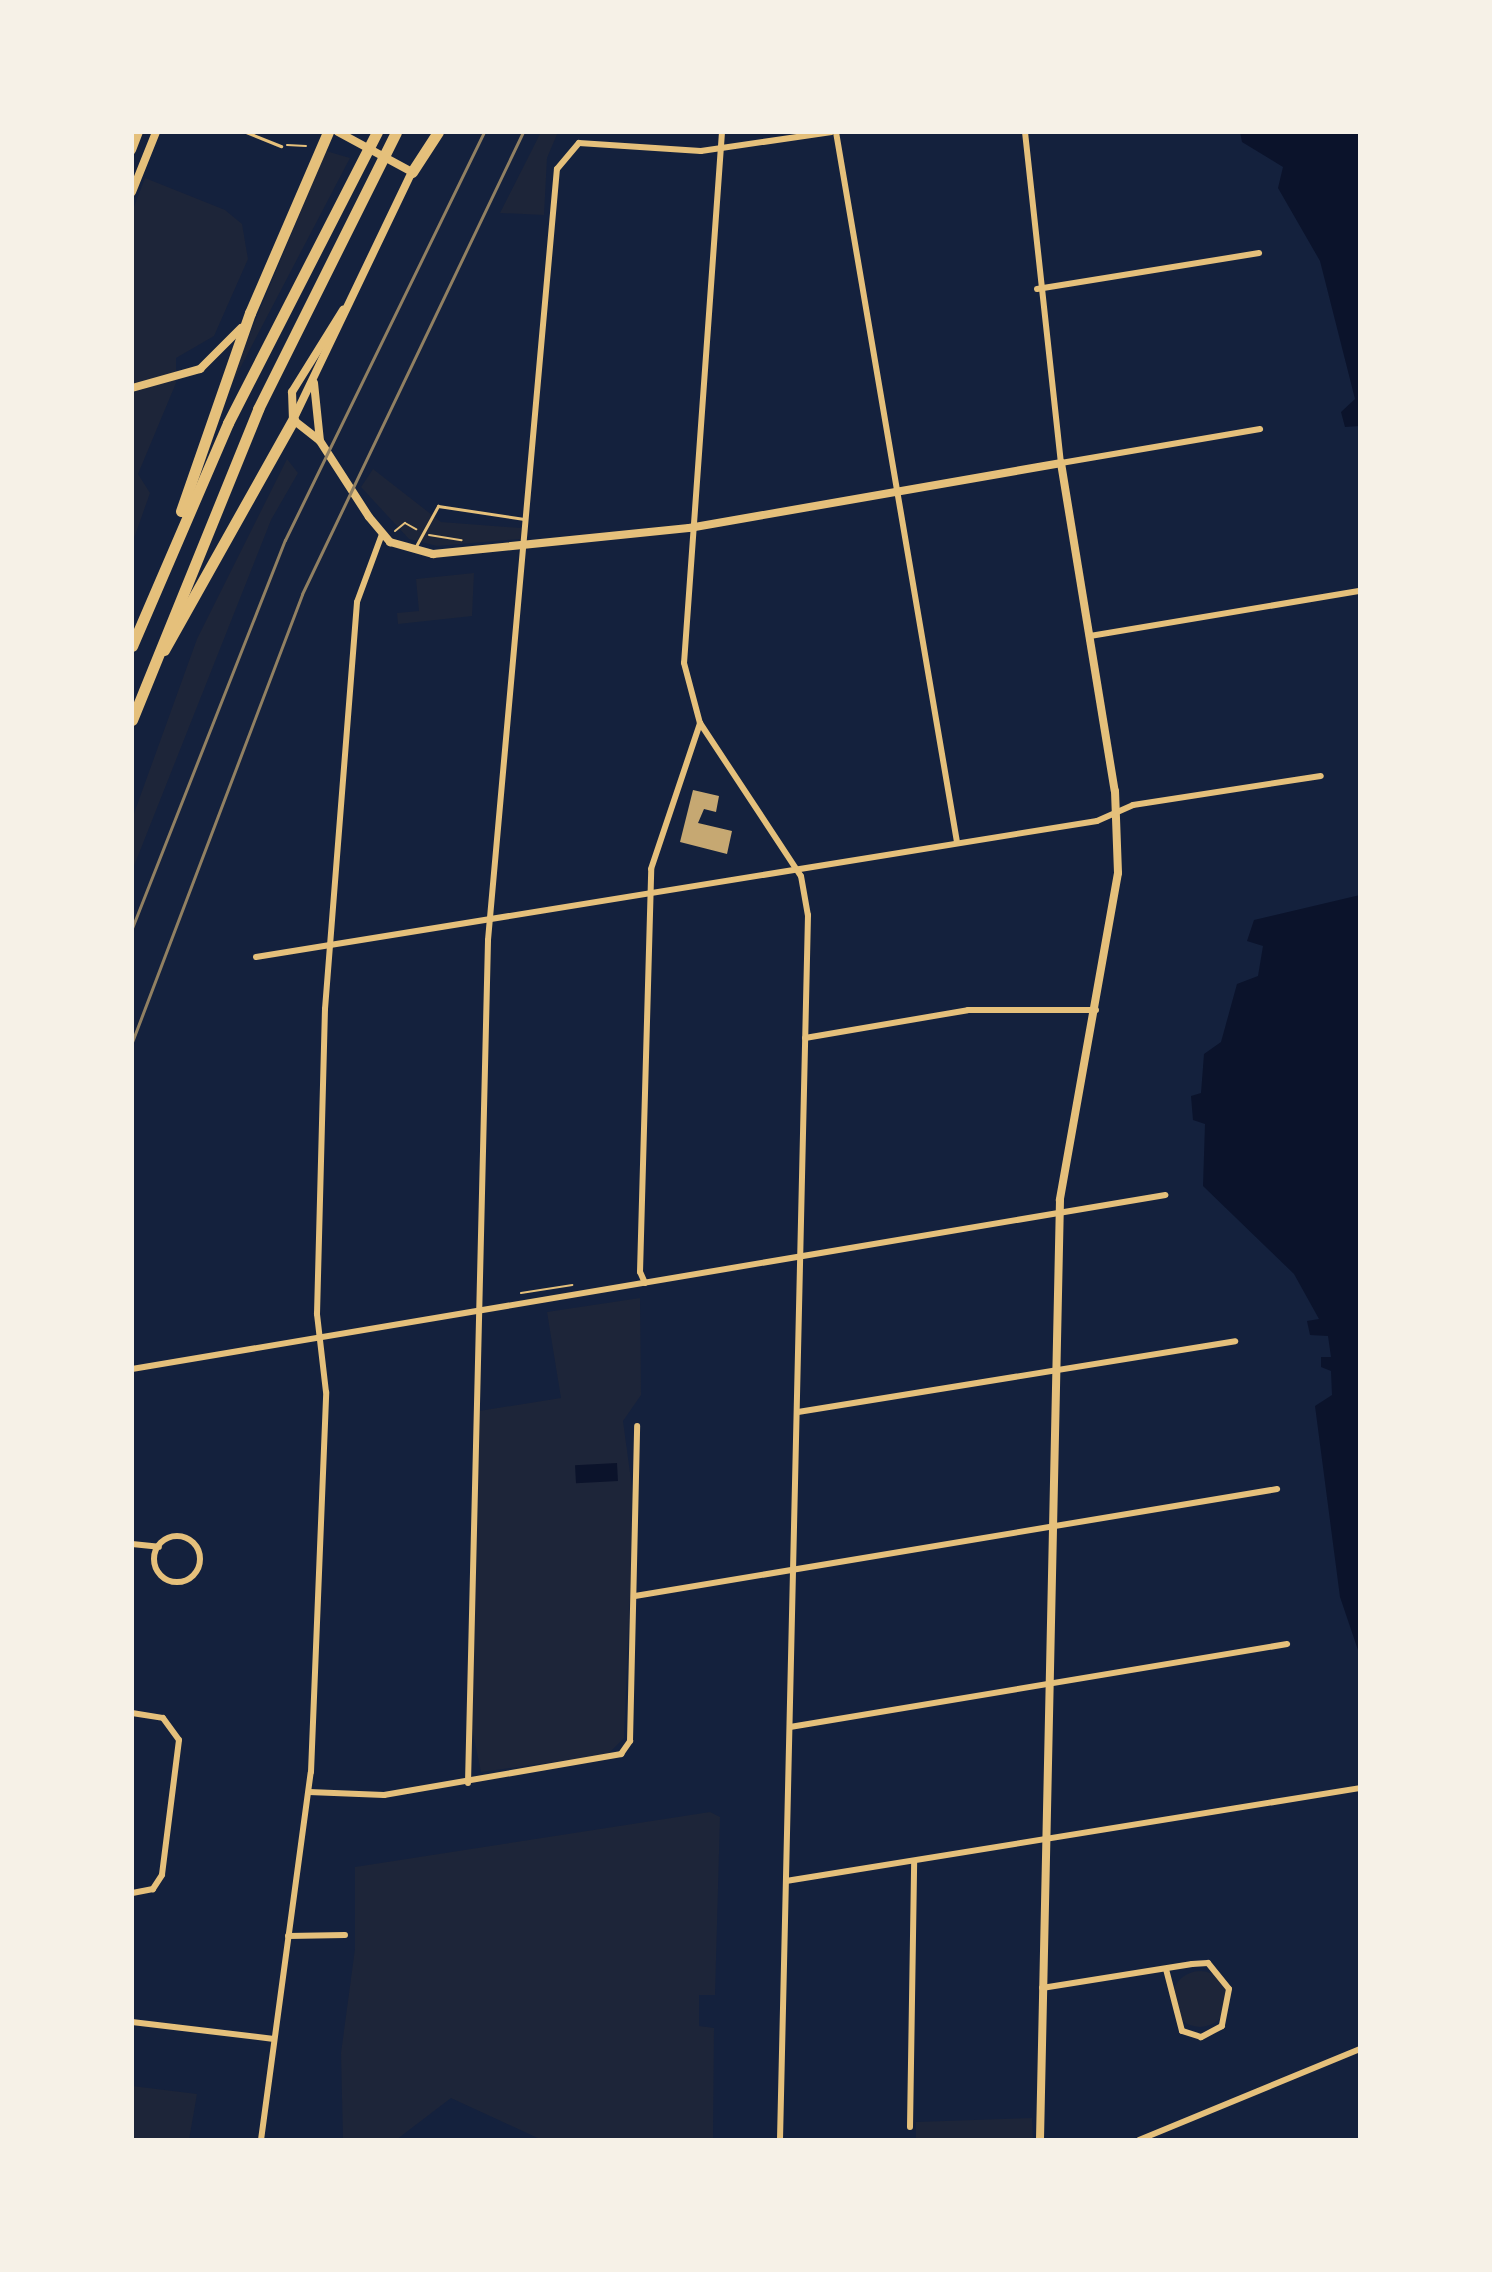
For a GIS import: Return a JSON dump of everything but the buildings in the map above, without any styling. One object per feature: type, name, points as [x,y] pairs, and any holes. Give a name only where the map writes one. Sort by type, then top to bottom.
[{"type":"highway","points":[[159,579],[250,313],[328,132]]},
{"type":"highway","points":[[132,646],[251,376],[377,132]]},
{"type":"highway","points":[[412,172],[438,132]]},
{"type":"highway","points":[[132,720],[247,435],[395,135]]},
{"type":"highway","points":[[147,678],[293,420]]},
{"type":"street","points":[[132,150],[139,132]]},
{"type":"street","points":[[132,192],[156,132]]},
{"type":"street","points":[[293,420],[314,383],[412,172],[338,132]]},
{"type":"street","points":[[722,132],[689,528],[684,663],[700,723],[798,869],[808,915],[780,2140]]},
{"type":"street","points":[[468,1783],[476,1310],[492,922],[556,180],[570,147],[722,148],[834,132],[957,842]]},
{"type":"street","points":[[1025,132],[1037,289],[1116,813],[1116,893],[1059,1212],[1043,1841],[1040,2140]]},
{"type":"street","points":[[1037,289],[1259,253]]},
{"type":"street","points":[[293,420],[295,382],[350,301]]},
{"type":"street","points":[[132,388],[211,363],[250,313]]},
{"type":"street","points":[[314,383],[320,441]]},
{"type":"street","points":[[293,420],[320,441],[382,534],[414,551],[525,546],[689,528],[1260,429]]},
{"type":"street","points":[[261,2140],[309,1792],[323,1335],[320,1145],[331,948],[357,602],[382,534]]},
{"type":"street","points":[[1090,636],[1360,591]]},
{"type":"street","points":[[645,1283],[640,1272],[649,894],[658,838],[700,723]]},
{"type":"street","points":[[256,957],[492,922],[1321,776]]},
{"type":"street","points":[[805,1038],[968,1010],[1096,1010]]},
{"type":"street","points":[[132,1369],[1165,1195]]},
{"type":"street","points":[[798,1412],[1235,1341]]},
{"type":"street","points":[[309,1792],[374,1796],[468,1783],[611,1760],[630,1741],[637,1426]]},
{"type":"street","points":[[635,1596],[1277,1489]]},
{"type":"street","points":[[132,1544],[159,1547],[175,1532],[194,1542],[195,1567],[183,1585],[163,1579],[159,1547]]},
{"type":"street","points":[[790,1727],[1287,1644]]},
{"type":"street","points":[[132,1713],[163,1718],[179,1740],[162,1875],[153,1889],[132,1893]]},
{"type":"street","points":[[786,1881],[914,1863],[1360,1788]]},
{"type":"street","points":[[910,2127],[914,1863]]},
{"type":"street","points":[[288,1936],[345,1935]]},
{"type":"street","points":[[1040,1988],[1166,1969],[1208,1963],[1224,1976],[1231,2007],[1217,2030],[1194,2037],[1177,2026],[1166,1969]]},
{"type":"street","points":[[132,2022],[274,2039]]},
{"type":"street","points":[[1139,2140],[1360,2049]]},
{"type":"lane","points":[[246,132],[281,146]]},
{"type":"lane","points":[[414,551],[438,506],[527,519]]},
{"type":"path","points":[[281,146],[306,146]]},
{"type":"path","points":[[394,532],[405,523],[417,530]]},
{"type":"path","points":[[521,1293],[572,1285]]},
{"type":"shaded area","points":[[541,132],[558,132],[547,158],[544,215],[500,213]]},
{"type":"shaded area","points":[[1240,132],[1360,132],[1360,426],[1345,427],[1341,412],[1355,399],[1320,261],[1278,188],[1283,167],[1242,142]]},
{"type":"shaded area","points":[[326,151],[350,158],[224,399],[255,321]]},
{"type":"shaded area","points":[[145,178],[225,210],[242,224],[248,259],[214,336],[176,358],[176,383],[138,474],[150,493],[132,544],[132,212]]},
{"type":"shaded area","points":[[287,459],[298,473],[271,520],[132,871],[132,819],[197,639]]},
{"type":"shaded area","points":[[373,469],[441,522],[521,528],[520,539],[437,546],[409,539],[361,487]]},
{"type":"shaded area","points":[[474,573],[472,616],[398,624],[397,613],[419,611],[416,579]]},
{"type":"shaded area","points":[[1360,895],[1360,1656],[1340,1597],[1315,1406],[1332,1395],[1331,1371],[1321,1367],[1321,1357],[1331,1357],[1328,1336],[1310,1335],[1307,1321],[1319,1319],[1294,1274],[1203,1186],[1205,1124],[1193,1120],[1191,1096],[1201,1093],[1204,1054],[1221,1042],[1237,984],[1258,976],[1263,946],[1247,941],[1254,920]]},
{"type":"shaded area","points":[[640,1298],[641,1395],[623,1421],[634,1502],[624,1738],[607,1755],[481,1772],[472,1729],[479,1411],[561,1398],[547,1312]]},
{"type":"shaded area","points":[[617,1463],[618,1481],[576,1483],[575,1465]]},
{"type":"shaded area","points":[[710,1812],[720,1817],[715,1995],[699,1995],[699,2026],[714,2028],[713,2140],[542,2140],[451,2098],[396,2140],[343,2140],[341,2053],[355,1949],[355,1867]]},
{"type":"shaded area","points":[[1200,1971],[1220,1979],[1228,1999],[1220,2019],[1200,2027],[1180,2019],[1172,1999],[1180,1979]]},
{"type":"shaded area","points":[[132,2086],[197,2094],[189,2140],[132,2140]]},
{"type":"shaded area","points":[[1032,2118],[1033,2140],[916,2140],[916,2122]]},
{"type":"railway","points":[[132,928],[285,540],[484,132]]},
{"type":"railway","points":[[132,1042],[302,594],[523,132]]}]
